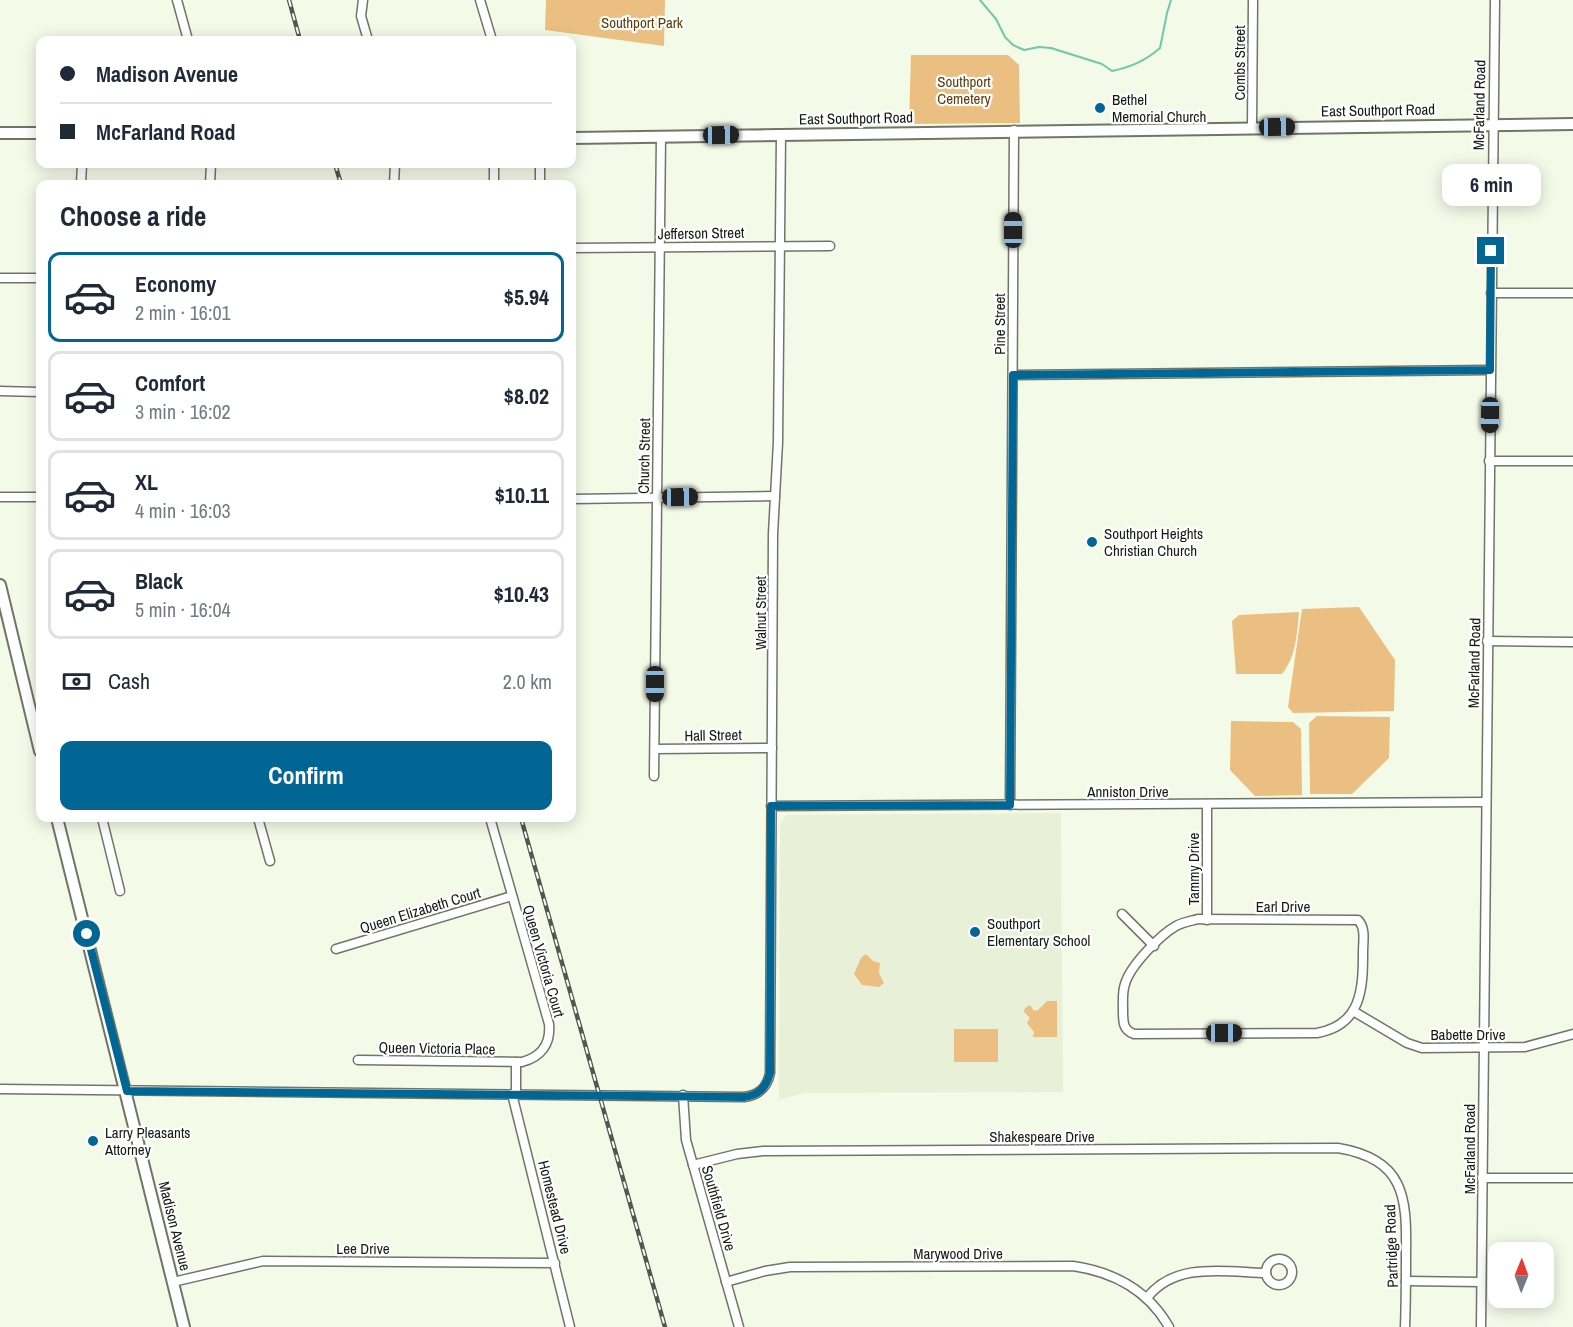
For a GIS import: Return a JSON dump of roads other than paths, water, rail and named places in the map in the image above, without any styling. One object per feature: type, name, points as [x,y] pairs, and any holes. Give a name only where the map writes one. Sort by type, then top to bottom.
[{"type":"main road","name":"East Southport Road","points":[[576,138],[1573,124]]},
{"type":"main road","points":[[0,133],[36,133]]},
{"type":"main road","points":[[0,585],[36,731]]},
{"type":"main road","name":"Madison Avenue","points":[[58,822],[127,1091],[184,1327]]},
{"type":"street","points":[[177,0],[187,36]]},
{"type":"street","points":[[363,0],[361,13],[367,36]]},
{"type":"street","points":[[480,0],[491,36]]},
{"type":"street","name":"Combs Street","points":[[1252,127],[1253,0]]},
{"type":"street","name":"McFarland Road","points":[[1481,1327],[1495,4]]},
{"type":"street","name":"Pine Street","points":[[1010,805],[1014,130]]},
{"type":"street","name":"Walnut Street","points":[[683,1095],[744,1097],[762,1090],[770,1073],[771,806],[781,134]]},
{"type":"street","name":"Church Street","points":[[654,776],[661,136]]},
{"type":"street","name":"Jefferson Street","points":[[576,248],[830,246]]},
{"type":"street","points":[[0,278],[36,278]]},
{"type":"street","points":[[1491,293],[1573,293]]},
{"type":"street","points":[[1013,375],[1490,370]]},
{"type":"street","points":[[0,391],[36,392]]},
{"type":"street","points":[[1489,461],[1573,461]]},
{"type":"street","points":[[576,499],[775,496]]},
{"type":"street","points":[[0,497],[36,497]]},
{"type":"street","points":[[1487,641],[1573,642]]},
{"type":"street","name":"Hall Street","points":[[655,749],[772,748]]},
{"type":"street","name":"Anniston Drive","points":[[771,806],[1486,802]]},
{"type":"street","name":"Tammy Drive","points":[[1206,804],[1207,920],[1194,920],[1176,926],[1133,967],[1124,984],[1123,1023],[1127,1031],[1134,1034],[1317,1033],[1335,1028],[1353,1011]]},
{"type":"street","points":[[103,822],[120,891]]},
{"type":"street","points":[[259,822],[270,861]]},
{"type":"street","name":"Queen Victoria Court","points":[[491,822],[549,1032],[545,1047],[537,1056],[528,1061],[516,1062]]},
{"type":"street","name":"Queen Elizabeth Court","points":[[336,949],[512,896]]},
{"type":"street","points":[[1122,914],[1154,946]]},
{"type":"street","name":"Earl Drive","points":[[1207,920],[1354,919],[1359,922],[1363,929],[1363,980],[1353,1011]]},
{"type":"street","name":"Babette Drive","points":[[1353,1011],[1407,1043],[1418,1047],[1526,1047],[1573,1034]]},
{"type":"street","name":"Queen Victoria Place","points":[[358,1060],[516,1062]]},
{"type":"street","points":[[514,1094],[516,1062]]},
{"type":"street","points":[[0,1089],[683,1095]]},
{"type":"street","name":"Homestead Drive","points":[[514,1094],[570,1327]]},
{"type":"street","name":"Southfield Drive","points":[[683,1095],[684,1130],[739,1327]]},
{"type":"street","name":"Shakespeare Drive","points":[[693,1165],[737,1154],[764,1151],[1338,1148],[1363,1154],[1376,1160],[1387,1170]]},
{"type":"street","name":"Partridge Road","points":[[1387,1170],[1398,1184],[1406,1208],[1405,1327]]},
{"type":"street","points":[[1482,1178],[1573,1178]]},
{"type":"street","name":"Lee Drive","points":[[173,1282],[256,1261],[555,1263]]},
{"type":"street","name":"Marywood Drive","points":[[726,1282],[759,1272],[790,1268],[1073,1266],[1094,1269],[1114,1276],[1136,1289],[1157,1308],[1169,1327]]},
{"type":"street","points":[[1147,1298],[1165,1281],[1189,1272],[1266,1273]]},
{"type":"street","points":[[1406,1281],[1481,1282]]},
{"type":"waterway","points":[[980,0],[1013,45],[1024,50],[1039,47],[1051,48],[1102,64],[1112,71],[1138,63],[1160,48],[1171,0]]},
{"type":"railway","points":[[289,0],[299,36]]},
{"type":"railway","points":[[336,168],[340,180]]},
{"type":"railway","points":[[522,822],[665,1327]]},
{"type":"place","name":"Bethel Memorial Church","points":[[1100,108]]},
{"type":"place","name":"Southport Heights Christian Church","points":[[1092,542]]},
{"type":"place","name":"Southport Elementary School","points":[[975,932]]},
{"type":"place","name":"Larry Pleasants Attorney","points":[[93,1141]]},
{"type":"park label","name":"Southport Park","points":[[642,22]]},
{"type":"park label","name":"Southport Cemetery","points":[[964,90]]}]
